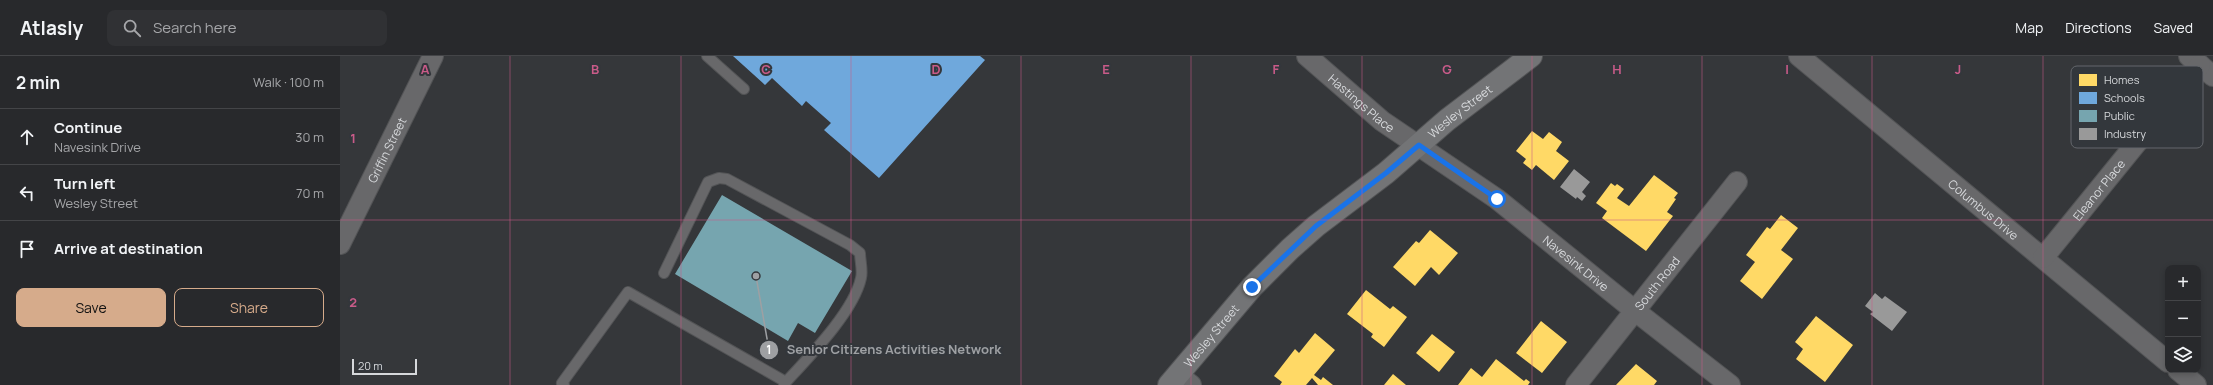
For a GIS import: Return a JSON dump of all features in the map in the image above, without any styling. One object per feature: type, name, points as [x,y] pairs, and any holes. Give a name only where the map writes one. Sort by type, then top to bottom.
[{"type":"street","name":"Griffin Street","points":[[341,239],[433,56]]},
{"type":"street","name":"Hastings Place","points":[[1307,56],[1382,121],[1419,145]]},
{"type":"street","name":"Wesley Street","points":[[1179,382],[1201,345],[1252,287],[1290,249],[1419,145],[1447,120],[1531,56]]},
{"type":"street","name":"Columbus Drive","points":[[1799,56],[2165,360]]},
{"type":"street","name":"Navesink Drive","points":[[1419,145],[1497,199],[1634,310],[1730,385]]},
{"type":"street","name":"Eleanor Place","points":[[2043,258],[2133,148]]},
{"type":"street","name":"South Road","points":[[1576,385],[1737,182]]},
{"type":"street","points":[[2182,373],[2196,385]]},
{"type":"lane","points":[[707,56],[744,88]]},
{"type":"lane","points":[[564,385],[562,383],[628,292],[785,383],[818,347],[850,304],[862,277],[860,253],[850,245],[727,179],[719,178],[708,182],[664,273]]},
{"type":"building: Homes","points":[[1532,131],[1543,139],[1549,132],[1562,142],[1556,151],[1569,161],[1554,180],[1536,165],[1532,170],[1523,163],[1526,159],[1516,151]]},
{"type":"building: Homes","points":[[1654,175],[1678,193],[1674,198],[1676,199],[1667,212],[1673,216],[1646,251],[1602,218],[1607,211],[1596,203],[1611,183],[1615,186],[1617,184],[1624,189],[1617,198],[1629,206]]},
{"type":"building: Homes","points":[[1781,215],[1798,228],[1781,250],[1793,259],[1762,299],[1740,281],[1755,262],[1746,255],[1767,227],[1770,229]]},
{"type":"building: Homes","points":[[1430,230],[1458,253],[1439,275],[1431,267],[1415,286],[1393,267],[1416,241],[1419,243]]},
{"type":"building: Homes","points":[[1366,290],[1390,309],[1393,306],[1407,317],[1384,347],[1371,337],[1373,334],[1347,314]]},
{"type":"building: Homes","points":[[1816,316],[1853,345],[1825,382],[1796,359],[1803,349],[1795,342]]},
{"type":"building: Homes","points":[[1541,321],[1567,342],[1542,373],[1516,353]]},
{"type":"building: Homes","points":[[1315,333],[1335,350],[1314,375],[1321,380],[1323,377],[1333,385],[1318,385],[1312,378],[1306,385],[1280,385],[1282,382],[1274,376],[1295,349],[1299,353]]},
{"type":"building: Homes","points":[[1432,334],[1455,352],[1439,372],[1416,353]]},
{"type":"building: Homes","points":[[1496,359],[1524,381],[1526,379],[1530,382],[1528,385],[1458,385],[1471,368],[1482,377]]},
{"type":"building: Homes","points":[[1636,364],[1657,381],[1654,385],[1616,385]]},
{"type":"building: Homes","points":[[1393,374],[1406,385],[1384,385]]},
{"type":"building: Schools","points":[[733,56],[980,56],[985,60],[879,178],[824,130],[831,123],[806,101],[802,106],[772,78],[765,85]]},
{"type":"building: Public","points":[[722,195],[852,271],[815,333],[798,323],[788,341],[675,274]]},
{"type":"building: Industry","points":[[1574,169],[1590,182],[1582,192],[1586,196],[1582,201],[1577,197],[1576,199],[1560,187]]},
{"type":"building: Industry","points":[[1875,293],[1882,299],[1885,296],[1907,312],[1892,331],[1870,314],[1873,312],[1865,306]]},
{"type":"place","name":"Senior Citizens Activities Network","points":[[756,276]]},
{"type":"route","points":[[1252,287],[1290,249],[1316,226],[1386,173],[1419,145],[1497,199]]}]
